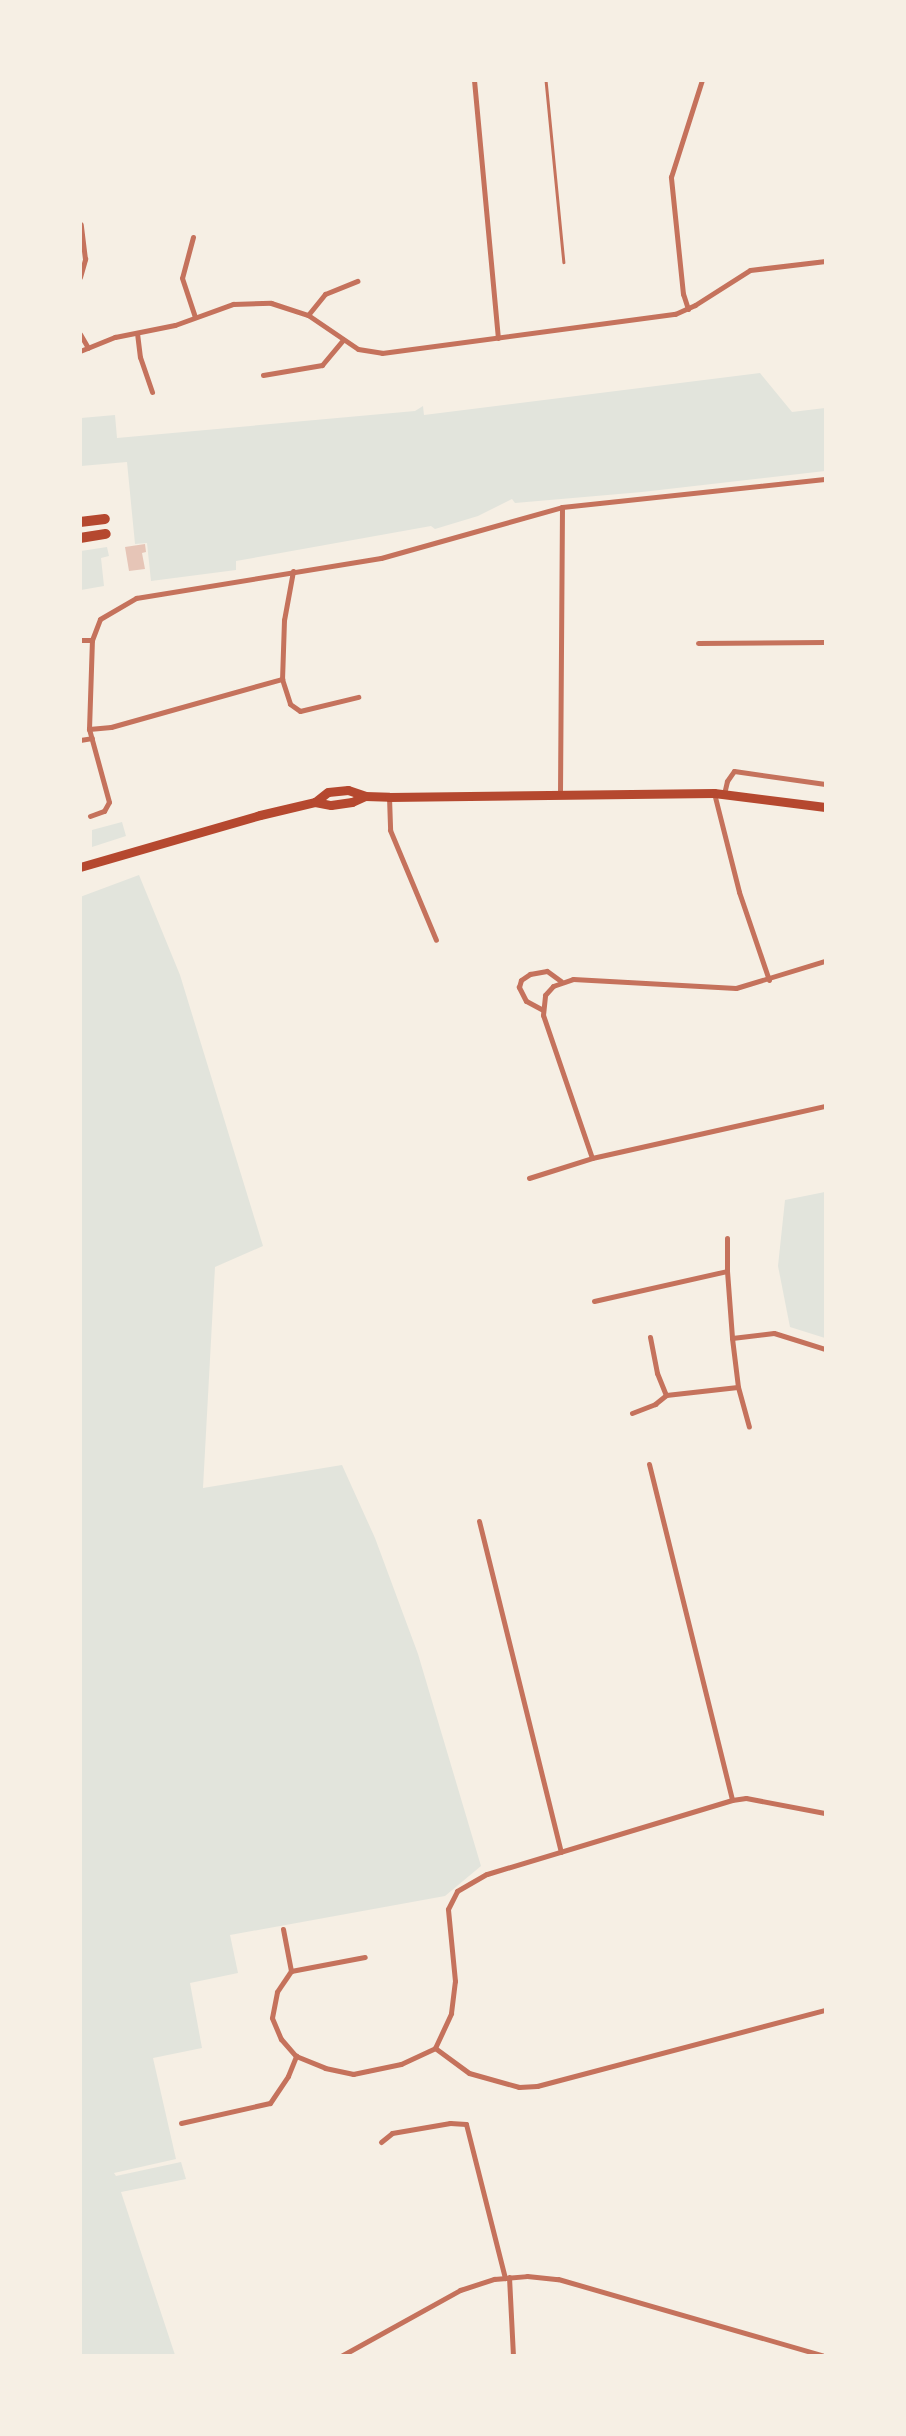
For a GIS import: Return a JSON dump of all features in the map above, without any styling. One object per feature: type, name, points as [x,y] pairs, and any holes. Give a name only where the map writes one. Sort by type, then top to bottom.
[{"type":"highway","points":[[80,522],[105,519]]},
{"type":"highway","points":[[80,538],[106,534]]},
{"type":"main road","points":[[80,867],[260,815],[315,802],[340,804],[365,796],[719,793],[825,807]]},
{"type":"street","points":[[474,80],[498,338]]},
{"type":"street","points":[[688,309],[683,294],[671,177],[702,80]]},
{"type":"street","points":[[80,277],[85,258],[81,225]]},
{"type":"street","points":[[193,237],[182,278],[195,317]]},
{"type":"street","points":[[80,351],[137,333],[160,330],[216,307],[246,302],[281,305],[309,315],[343,340],[366,352],[396,351],[665,315],[688,309],[750,270],[825,261]]},
{"type":"street","points":[[309,315],[325,294],[358,281]]},
{"type":"street","points":[[137,333],[140,357],[152,392]]},
{"type":"street","points":[[80,334],[88,348]]},
{"type":"street","points":[[263,374],[322,365],[343,340]]},
{"type":"street","points":[[90,816],[104,811],[109,802],[89,729],[92,640],[100,619],[136,598],[381,558],[562,507],[825,479]]},
{"type":"street","points":[[560,793],[562,507]]},
{"type":"street","points":[[293,571],[284,620],[282,679],[290,704],[300,711],[358,698]]},
{"type":"street","points":[[80,640],[92,640]]},
{"type":"street","points":[[698,643],[825,642]]},
{"type":"street","points":[[89,729],[111,727],[282,679]]},
{"type":"street","points":[[80,740],[92,738]]},
{"type":"street","points":[[769,980],[739,892],[719,793],[734,771],[825,784]]},
{"type":"street","points":[[389,797],[390,830],[436,940]]},
{"type":"street","points":[[543,1010],[526,1001],[519,987],[522,980],[530,974],[547,971],[561,981],[736,988],[825,961]]},
{"type":"street","points":[[561,981],[545,995],[543,1010],[592,1158]]},
{"type":"street","points":[[530,1178],[592,1158],[825,1106]]},
{"type":"street","points":[[727,1238],[732,1338],[738,1387],[749,1426]]},
{"type":"street","points":[[594,1301],[727,1271]]},
{"type":"street","points":[[732,1338],[774,1334],[825,1349]]},
{"type":"street","points":[[650,1337],[657,1373],[666,1395]]},
{"type":"street","points":[[632,1413],[655,1404],[666,1395],[738,1387]]},
{"type":"street","points":[[649,1464],[732,1800]]},
{"type":"street","points":[[479,1521],[561,1852]]},
{"type":"street","points":[[283,1929],[291,1971],[277,1992],[272,2018],[281,2039],[296,2056],[325,2068],[353,2074],[401,2064],[435,2048],[441,2039],[453,2002],[456,1981],[448,1909],[457,1891],[487,1874],[732,1800],[746,1798],[825,1813]]},
{"type":"street","points":[[291,1971],[365,1957]]},
{"type":"street","points":[[435,2048],[469,2073],[519,2087],[537,2085],[825,2010]]},
{"type":"street","points":[[181,2123],[270,2103],[289,2076],[296,2056]]},
{"type":"street","points":[[381,2142],[392,2133],[450,2123],[466,2124],[507,2278],[513,2356]]},
{"type":"street","points":[[341,2356],[460,2290],[507,2278],[558,2279],[824,2356]]},
{"type":"lane","points":[[546,80],[564,262]]},
{"type":"shaded area","points":[[760,373],[792,412],[825,408],[825,471],[642,492],[515,503],[512,499],[478,516],[435,529],[431,526],[236,561],[236,570],[151,581],[147,543],[135,544],[127,462],[81,466],[81,418],[115,415],[117,438],[415,411],[423,406],[424,415]]},
{"type":"shaded area","points":[[107,547],[109,556],[101,558],[104,586],[81,590],[81,551]]},
{"type":"shaded area","points":[[122,822],[126,836],[92,847],[92,830]]},
{"type":"shaded area","points":[[139,875],[180,975],[263,1246],[215,1267],[203,1488],[342,1465],[375,1538],[418,1654],[481,1866],[445,1896],[230,1935],[238,1973],[190,1983],[202,2048],[153,2058],[176,2159],[114,2173],[116,2176],[181,2162],[186,2179],[121,2192],[175,2355],[81,2356],[80,897]]},
{"type":"shaded area","points":[[825,1192],[825,1338],[790,1327],[778,1266],[785,1200]]},
{"type":"building","points":[[145,544],[146,552],[142,553],[145,569],[129,571],[125,547]]}]
